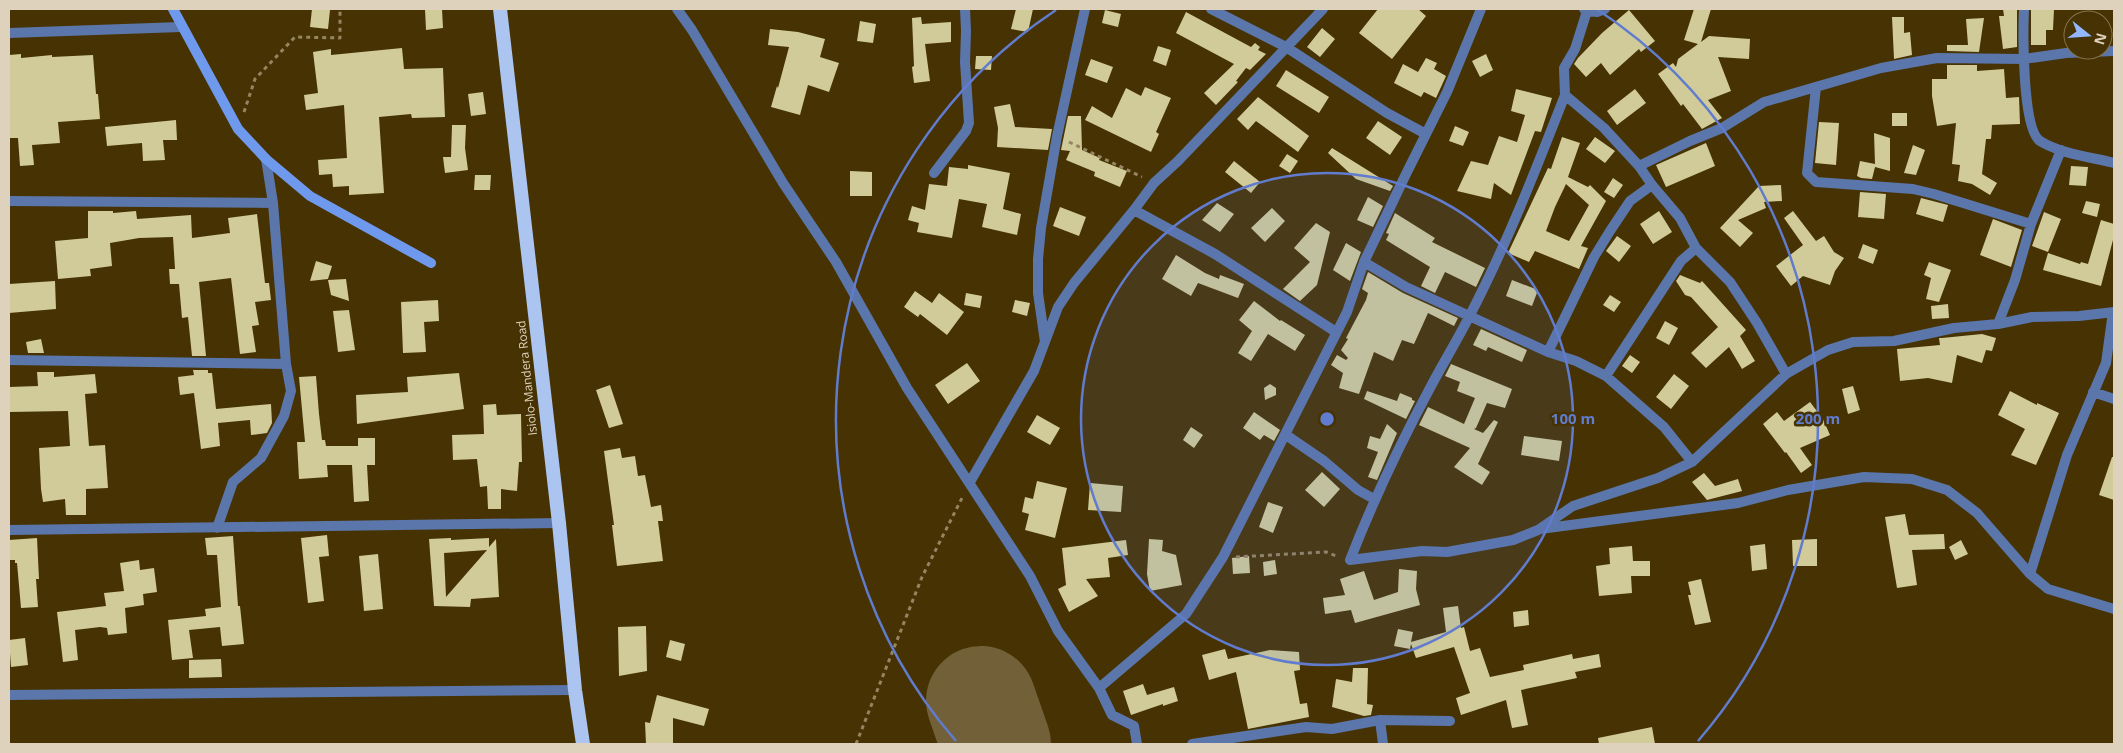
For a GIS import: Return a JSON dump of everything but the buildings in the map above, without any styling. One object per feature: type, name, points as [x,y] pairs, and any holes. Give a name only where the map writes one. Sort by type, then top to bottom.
[{"type":"highway","name":"Isiolo-Mandera Road","points":[[500,9],[559,523],[575,690],[583,744]]},
{"type":"main road","points":[[173,9],[238,129],[266,159],[310,196],[431,263]]},
{"type":"street","points":[[677,9],[692,30],[783,183],[836,262],[907,388],[1030,576],[1058,631],[1099,688],[1112,715],[1134,726],[1137,744]]},
{"type":"street","points":[[934,173],[966,131],[969,123],[965,62],[965,9]]},
{"type":"street","points":[[1045,345],[1038,293],[1038,259],[1045,200],[1085,9]]},
{"type":"street","points":[[1211,9],[1286,46],[1388,113],[1426,134]]},
{"type":"street","points":[[970,482],[1034,370],[1058,307],[1074,283],[1154,183],[1178,161],[1323,9]]},
{"type":"street","points":[[1099,688],[1186,614],[1223,557],[1347,312],[1364,262],[1447,92],[1481,9]]},
{"type":"street","points":[[1605,9],[1597,12],[1586,10],[1575,49],[1564,68],[1565,95],[1533,178],[1470,315],[1431,385],[1374,499],[1350,560],[1422,551],[1447,552],[1513,540],[1538,530],[1573,506],[1658,478],[1692,462],[1786,374],[1828,350],[1852,342],[1894,341],[1954,328],[1998,324],[2032,317],[2079,316],[2113,312],[2106,363],[2067,455],[2030,574]]},
{"type":"street","points":[[2024,9],[2022,40],[2029,114],[2034,132],[2039,140],[2061,150],[2114,163]]},
{"type":"street","points":[[9,33],[182,27]]},
{"type":"street","points":[[1639,166],[1690,141],[1722,128],[1764,102],[1881,68],[1937,58],[2024,59],[2066,53],[2114,51]]},
{"type":"street","points":[[1816,88],[1807,174],[1816,182],[1913,189],[2031,224]]},
{"type":"street","points":[[1565,95],[1604,128],[1639,166],[1680,218],[1696,248],[1730,282],[1757,323],[1786,374]]},
{"type":"street","points":[[1998,324],[2015,280],[2031,224],[2061,150]]},
{"type":"street","points":[[217,528],[233,482],[261,458],[284,416],[291,390],[286,364],[273,203],[266,159]]},
{"type":"street","points":[[1548,352],[1594,257],[1610,231],[1630,200],[1652,184]]},
{"type":"street","points":[[9,201],[273,203]]},
{"type":"street","points":[[1134,210],[1215,254],[1336,332]]},
{"type":"street","points":[[1606,376],[1681,261],[1696,248]]},
{"type":"street","points":[[1364,262],[1406,287],[1548,352],[1576,361],[1606,376],[1664,427],[1692,462]]},
{"type":"street","points":[[9,360],[286,364]]},
{"type":"street","points":[[2093,392],[2114,399]]},
{"type":"street","points":[[1286,435],[1324,461],[1358,490],[1374,499]]},
{"type":"street","points":[[1538,530],[1738,503],[1788,490],[1864,477],[1912,480],[1947,490],[1977,512],[2030,574],[2048,589],[2114,610]]},
{"type":"street","points":[[9,530],[559,523]]},
{"type":"street","points":[[9,695],[575,690]]},
{"type":"street","points":[[1380,720],[1383,744]]},
{"type":"street","points":[[1192,744],[1306,727],[1332,729],[1380,720],[1450,721]]},
{"type":"path","points":[[238,129],[255,78],[295,37],[340,38],[340,9]]},
{"type":"path","points":[[1057,136],[1154,183]]},
{"type":"path","points":[[856,744],[922,577],[970,482]]},
{"type":"path","points":[[1223,557],[1326,552],[1350,560]]},
{"type":"runway","points":[[981,701],[996,744]]}]
